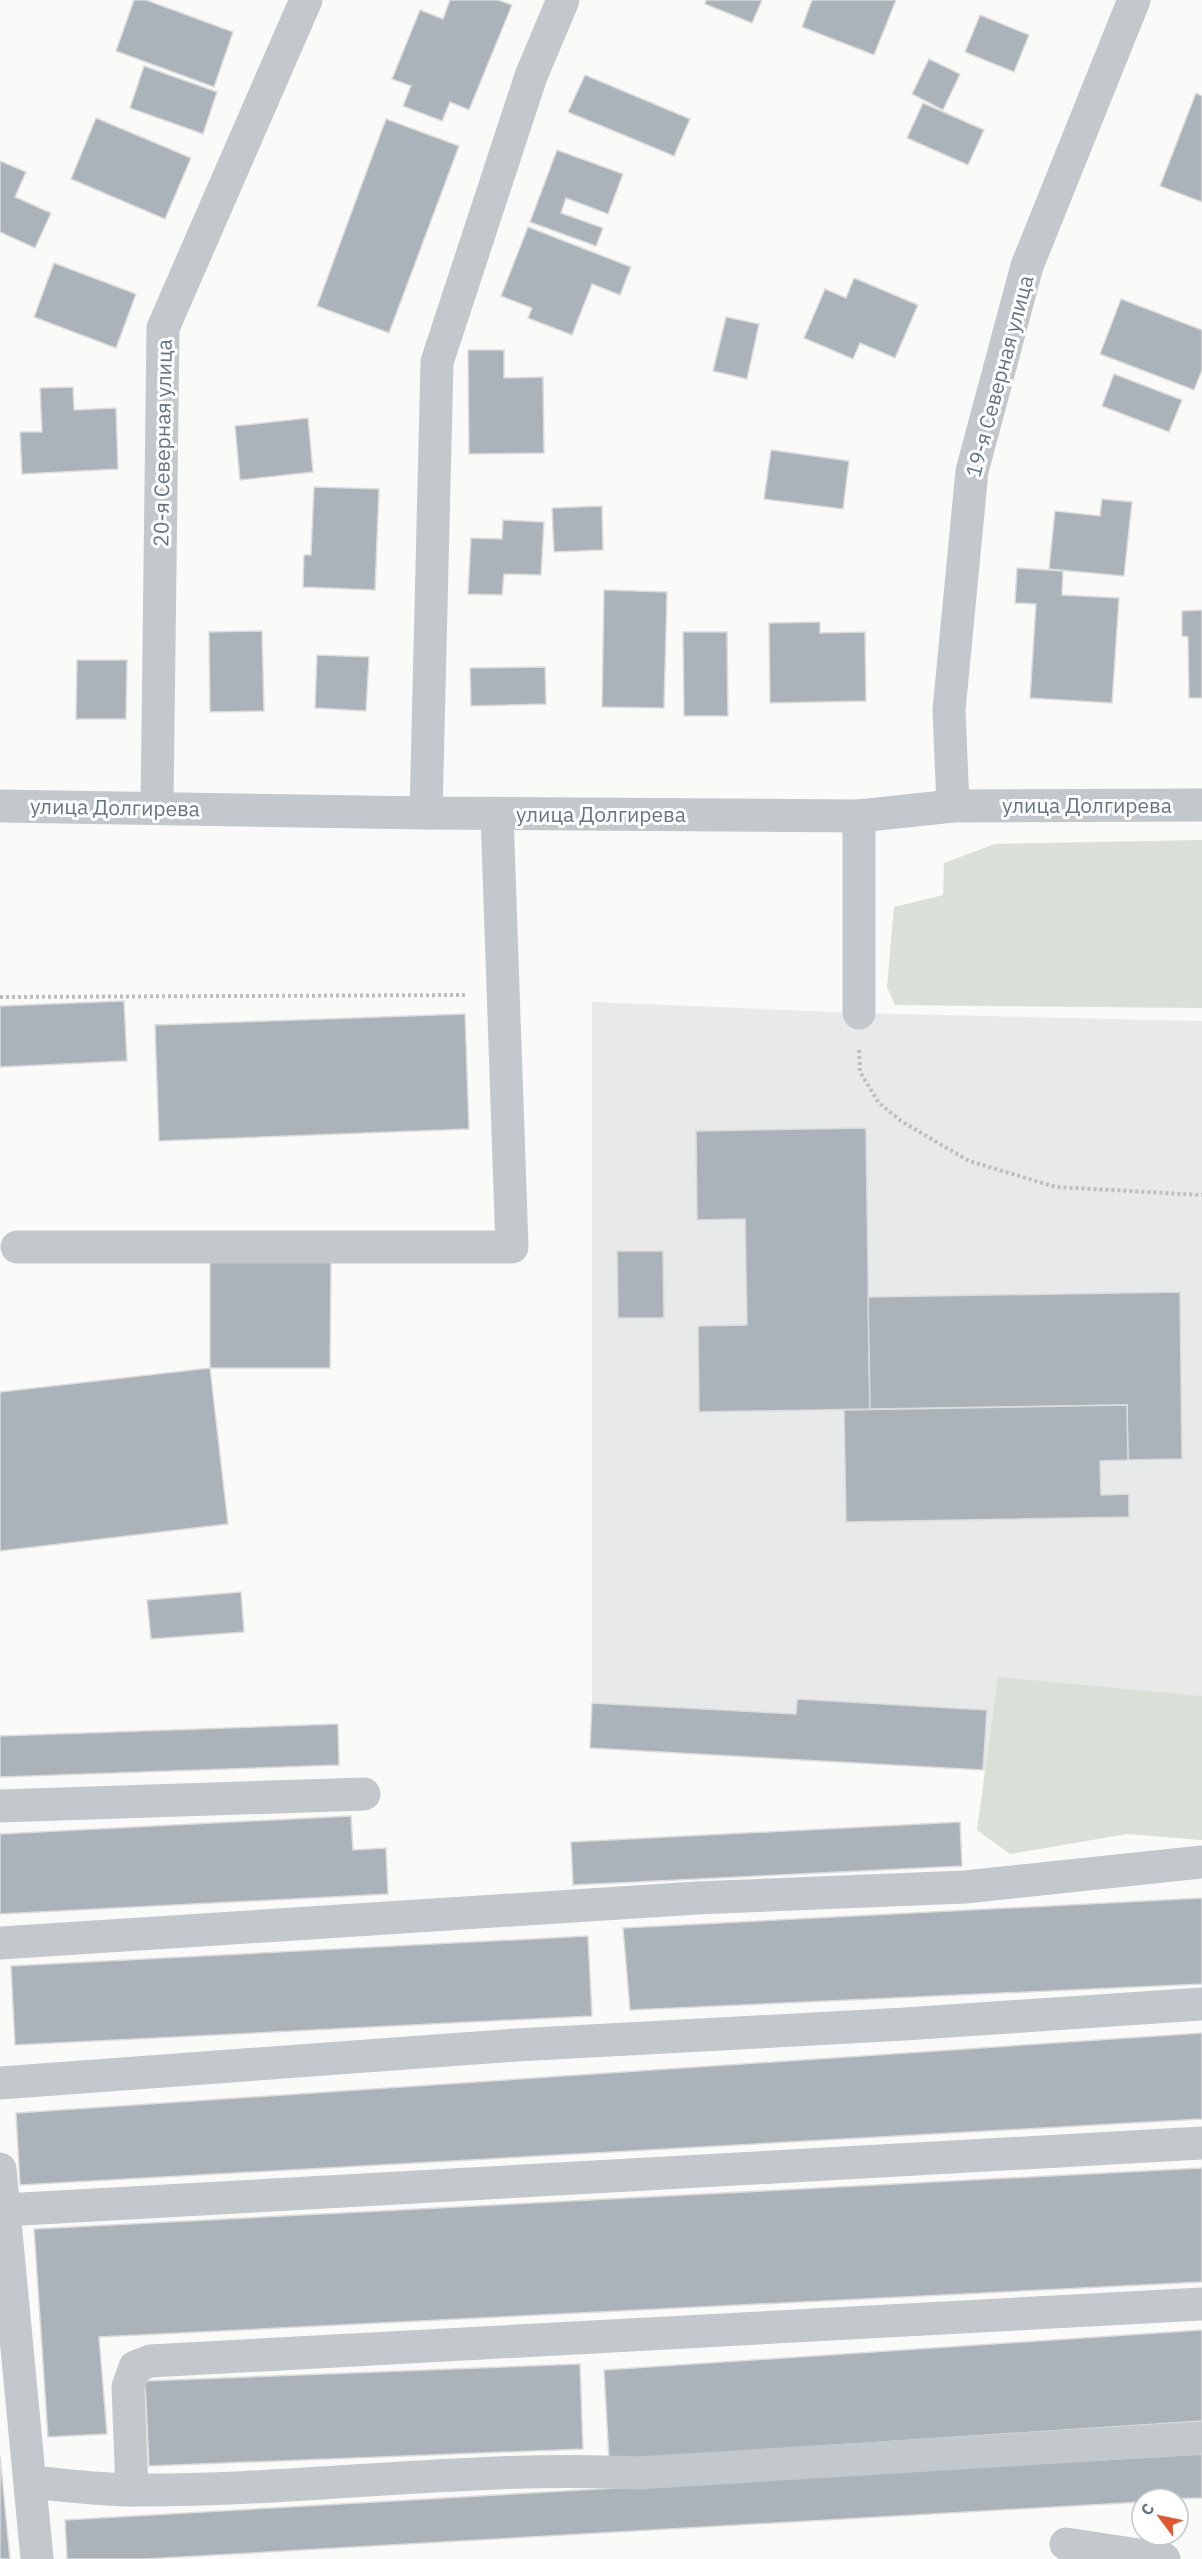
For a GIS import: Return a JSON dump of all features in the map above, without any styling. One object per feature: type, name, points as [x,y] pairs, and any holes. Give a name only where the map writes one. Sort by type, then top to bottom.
[{"type":"street","name":"20-я Северная улица","points":[[157,807],[163,328],[306,0]]},
{"type":"street","points":[[426,813],[437,362],[531,76],[563,0]]},
{"type":"street","name":"19-я Северная улица","points":[[953,806],[949,710],[972,471],[1028,266],[1134,0]]},
{"type":"street","name":"улица Долгирева","points":[[0,806],[497,814],[859,816],[953,806],[1202,805]]},
{"type":"street","points":[[17,1247],[512,1247],[497,814]]},
{"type":"street","points":[[859,816],[859,1013]]},
{"type":"street","points":[[0,1806],[364,1794]]},
{"type":"street","points":[[0,1943],[697,1898],[965,1887],[1202,1862]]},
{"type":"street","points":[[0,2083],[516,2045],[905,2024],[1202,2004]]},
{"type":"street","points":[[4,2210],[1202,2143]]},
{"type":"street","points":[[0,2169],[37,2559]]},
{"type":"street","points":[[132,2490],[128,2387],[135,2367],[150,2361],[1202,2304]]},
{"type":"street","points":[[30,2482],[132,2490],[240,2488],[574,2470],[638,2473],[1202,2438]]},
{"type":"street","points":[[1066,2544],[1164,2559]]},
{"type":"path","points":[[0,997],[503,995]]},
{"type":"path","points":[[859,1013],[860,1072],[879,1103],[901,1121],[969,1161],[1056,1187],[1202,1195]]},
{"type":"shaded area","points":[[1202,840],[1202,1008],[895,1005],[887,987],[894,907],[943,895],[944,863],[995,844]]},
{"type":"shaded area","points":[[592,1002],[859,1013],[1202,1021],[1202,1781],[983,1770],[986,1710],[797,1699],[796,1714],[592,1703]]},
{"type":"shaded area","points":[[998,1677],[1202,1696],[1202,1840],[1127,1834],[1010,1854],[977,1830]]},
{"type":"building","points":[[134,0],[146,0],[233,32],[214,87],[116,51]]},
{"type":"building","points":[[450,0],[498,0],[512,5],[469,110],[450,102],[442,121],[403,106],[411,86],[392,79],[420,10],[443,19]]},
{"type":"building","points":[[706,0],[762,0],[752,23],[705,4]]},
{"type":"building","points":[[812,0],[896,0],[874,55],[802,27]]},
{"type":"building","points":[[980,15],[1029,35],[1014,72],[965,52]]},
{"type":"building","points":[[929,59],[960,74],[943,110],[912,94]]},
{"type":"building","points":[[144,66],[217,92],[203,134],[130,108]]},
{"type":"building","points":[[585,75],[690,119],[674,156],[568,112]]},
{"type":"building","points":[[1196,93],[1202,96],[1202,202],[1160,186]]},
{"type":"building","points":[[923,103],[984,130],[968,165],[907,138]]},
{"type":"building","points":[[96,118],[191,158],[165,219],[71,179]]},
{"type":"building","points":[[386,119],[459,146],[389,333],[317,306]]},
{"type":"building","points":[[557,150],[623,174],[608,214],[566,198],[561,213],[603,228],[596,246],[530,222]]},
{"type":"building","points":[[0,161],[26,172],[15,197],[51,213],[35,248],[0,232]]},
{"type":"building","points":[[528,227],[631,267],[620,295],[592,284],[572,335],[528,318],[532,308],[501,296]]},
{"type":"building","points":[[54,263],[136,294],[116,348],[34,317]]},
{"type":"building","points":[[854,278],[918,305],[895,358],[860,343],[853,359],[804,338],[825,289],[846,298]]},
{"type":"building","points":[[1121,299],[1202,330],[1202,370],[1194,390],[1100,354]]},
{"type":"building","points":[[726,317],[759,324],[747,379],[713,371]]},
{"type":"building","points":[[468,350],[504,350],[504,378],[543,377],[544,453],[469,454]]},
{"type":"building","points":[[1114,374],[1182,400],[1169,432],[1102,406]]},
{"type":"building","points":[[73,387],[74,410],[116,408],[118,469],[22,474],[20,432],[42,432],[40,388]]},
{"type":"building","points":[[308,418],[313,472],[240,480],[235,426]]},
{"type":"building","points":[[771,450],[849,461],[843,509],[764,499]]},
{"type":"building","points":[[314,487],[379,489],[375,590],[303,587],[304,555],[311,555]]},
{"type":"building","points":[[1102,499],[1132,502],[1124,576],[1049,569],[1055,511],[1100,516]]},
{"type":"building","points":[[602,506],[603,550],[554,552],[552,508]]},
{"type":"building","points":[[503,520],[544,522],[541,575],[504,574],[502,595],[468,594],[471,538],[502,539]]},
{"type":"building","points":[[1017,568],[1063,571],[1062,595],[1119,598],[1112,703],[1030,698],[1036,604],[1015,603]]},
{"type":"building","points":[[604,590],[667,592],[664,708],[602,707]]},
{"type":"building","points":[[1202,610],[1202,698],[1189,698],[1188,637],[1182,636],[1182,611]]},
{"type":"building","points":[[820,622],[820,633],[865,632],[866,701],[770,703],[769,623]]},
{"type":"building","points":[[262,631],[264,711],[210,712],[209,632]]},
{"type":"building","points":[[683,632],[727,632],[728,716],[684,716]]},
{"type":"building","points":[[317,655],[369,657],[366,711],[315,708]]},
{"type":"building","points":[[77,660],[127,660],[126,719],[76,719]]},
{"type":"building","points":[[545,667],[546,704],[471,706],[470,668]]},
{"type":"building","points":[[124,1001],[127,1061],[0,1067],[0,1006]]},
{"type":"building","points":[[465,1014],[469,1129],[159,1141],[155,1025]]},
{"type":"building","points":[[866,1128],[870,1409],[699,1412],[698,1326],[747,1325],[745,1219],[697,1220],[696,1131]]},
{"type":"building","points":[[617,1251],[663,1251],[664,1318],[618,1318]]},
{"type":"building","points":[[210,1262],[331,1262],[330,1368],[210,1368]]},
{"type":"building","points":[[1180,1292],[1182,1459],[1128,1460],[1127,1405],[870,1409],[868,1297]]},
{"type":"building","points":[[210,1368],[228,1524],[0,1551],[0,1392]]},
{"type":"building","points":[[1127,1405],[1128,1460],[1100,1461],[1101,1495],[1129,1494],[1129,1517],[846,1522],[844,1410]]},
{"type":"building","points":[[241,1592],[244,1632],[151,1639],[147,1600]]},
{"type":"building","points":[[797,1699],[987,1710],[983,1770],[590,1748],[592,1703],[796,1714]]},
{"type":"building","points":[[338,1724],[339,1765],[0,1777],[0,1736]]},
{"type":"building","points":[[351,1816],[353,1850],[386,1848],[388,1894],[0,1914],[0,1834]]},
{"type":"building","points":[[960,1822],[962,1866],[573,1885],[571,1842]]},
{"type":"building","points":[[1202,1898],[1202,1984],[630,2010],[623,1928]]},
{"type":"building","points":[[588,1936],[592,2016],[15,2045],[11,1966]]},
{"type":"building","points":[[1202,2033],[1202,2119],[20,2185],[16,2113]]},
{"type":"building","points":[[1202,2168],[1202,2282],[99,2337],[107,2434],[48,2437],[34,2229]]},
{"type":"building","points":[[1202,2330],[1202,2421],[609,2460],[604,2370]]},
{"type":"building","points":[[580,2364],[583,2449],[149,2466],[145,2381]]},
{"type":"building","points":[[1202,2454],[1202,2498],[1190,2498],[1190,2487],[1130,2487],[1130,2503],[145,2559],[67,2559],[65,2520]]},
{"type":"building","points":[[0,2456],[10,2559],[0,2559]]}]
